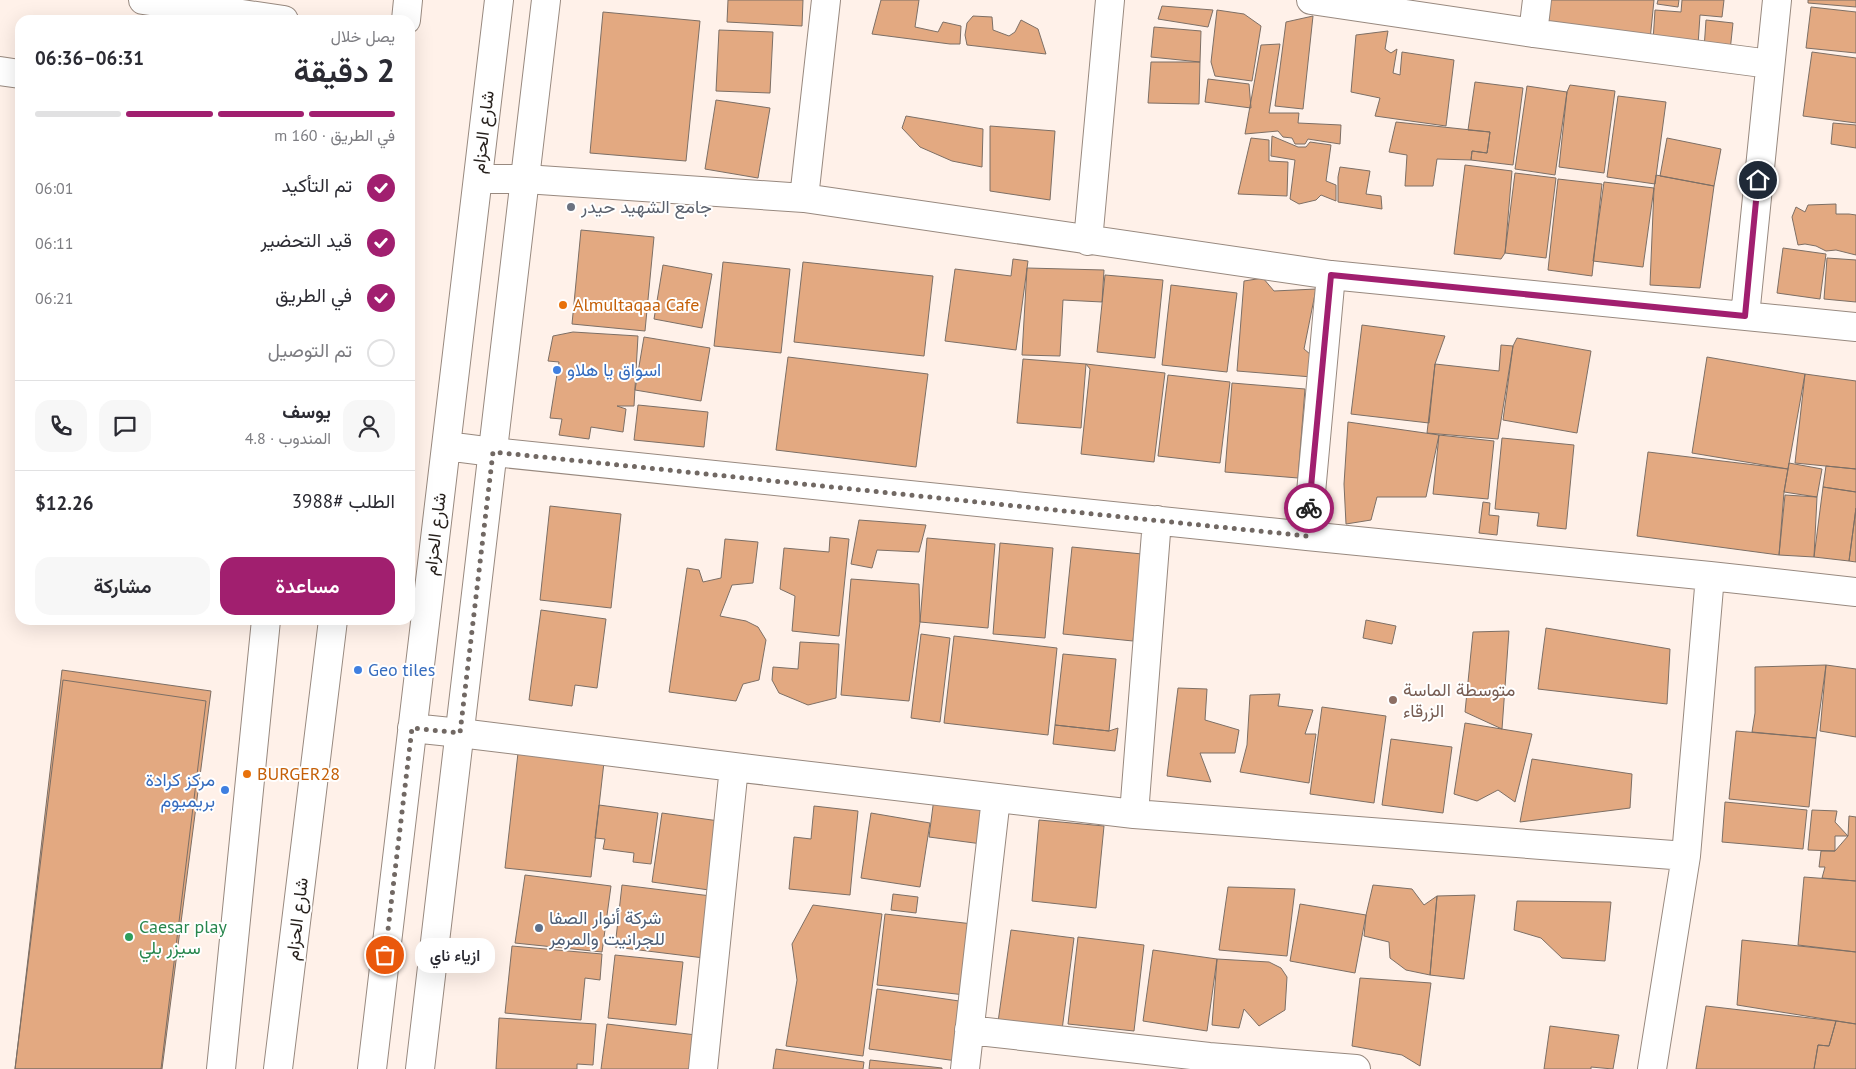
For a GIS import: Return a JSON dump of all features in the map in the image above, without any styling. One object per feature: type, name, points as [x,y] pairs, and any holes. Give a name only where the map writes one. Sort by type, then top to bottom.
[{"type":"street","points":[[143,0],[170,2],[252,15]]},
{"type":"street","points":[[406,15],[408,0]]},
{"type":"street","name":"شارع الحزام","points":[[372,1069],[499,0]]},
{"type":"street","points":[[420,1069],[546,0]]},
{"type":"street","points":[[804,198],[826,0]]},
{"type":"street","points":[[1088,241],[1110,0]]},
{"type":"street","points":[[1311,0],[1533,33],[1770,64]]},
{"type":"street","points":[[1533,33],[1537,0]]},
{"type":"street","points":[[1745,316],[1777,0]]},
{"type":"street","points":[[0,71],[15,73]]},
{"type":"street","points":[[478,179],[525,179],[804,198],[1331,275],[1856,327]]},
{"type":"street","points":[[1307,536],[1331,275]]},
{"type":"street","points":[[446,446],[1856,592]]},
{"type":"street","points":[[1134,814],[1157,520]]},
{"type":"street","points":[[1652,1069],[1686,856],[1710,576]]},
{"type":"street","points":[[221,1069],[265,625]]},
{"type":"street","name":"شارع الحزام","points":[[278,1069],[332,625]]},
{"type":"street","points":[[412,728],[1134,814],[1686,856]]},
{"type":"street","points":[[703,1069],[734,767]]},
{"type":"street","points":[[965,1069],[996,798]]},
{"type":"street","points":[[969,1030],[1209,1063],[1356,1069]]},
{"type":"building","points":[[728,0],[803,0],[802,26],[727,22]]},
{"type":"building","points":[[881,0],[919,0],[915,27],[938,32],[943,22],[961,26],[960,44],[872,34]]},
{"type":"building","points":[[1546,0],[1654,0],[1650,40],[1544,30]]},
{"type":"building","points":[[1658,0],[1679,0],[1678,7],[1657,4]]},
{"type":"building","points":[[1682,0],[1724,0],[1722,17],[1700,15],[1698,45],[1653,41],[1655,10],[1681,12]]},
{"type":"building","points":[[1808,0],[1856,0],[1856,7],[1808,3]]},
{"type":"building","points":[[1162,6],[1213,10],[1208,27],[1158,19]]},
{"type":"building","points":[[1811,7],[1856,12],[1856,53],[1806,48]]},
{"type":"building","points":[[1217,10],[1244,14],[1261,26],[1252,81],[1215,76],[1211,62]]},
{"type":"building","points":[[603,12],[700,21],[686,161],[590,153]]},
{"type":"building","points":[[973,16],[992,17],[993,30],[1009,36],[1015,32],[1021,20],[1038,29],[1046,54],[967,45],[965,35],[967,23]]},
{"type":"building","points":[[1313,16],[1303,109],[1275,106],[1286,22]]},
{"type":"building","points":[[1706,20],[1733,23],[1730,51],[1704,49]]},
{"type":"building","points":[[1154,27],[1201,31],[1200,62],[1151,57]]},
{"type":"building","points":[[719,30],[773,32],[770,93],[716,91]]},
{"type":"building","points":[[1388,31],[1385,49],[1391,53],[1397,49],[1393,73],[1400,75],[1402,52],[1454,60],[1446,126],[1375,116],[1380,98],[1351,92],[1356,35]]},
{"type":"building","points":[[1280,44],[1269,113],[1299,113],[1298,123],[1341,125],[1340,144],[1308,139],[1305,144],[1295,144],[1292,138],[1283,137],[1278,131],[1245,134],[1261,45]]},
{"type":"building","points":[[1812,52],[1856,58],[1856,123],[1803,116]]},
{"type":"building","points":[[1151,62],[1200,62],[1199,104],[1148,103]]},
{"type":"building","points":[[1208,79],[1249,84],[1251,108],[1205,102]]},
{"type":"building","points":[[1475,82],[1523,88],[1513,165],[1471,160],[1472,151],[1487,153],[1490,132],[1468,130]]},
{"type":"building","points":[[1570,85],[1615,91],[1604,173],[1559,167],[1567,92]]},
{"type":"building","points":[[1527,86],[1567,92],[1555,175],[1515,169]]},
{"type":"building","points":[[1618,96],[1666,102],[1655,184],[1607,177]]},
{"type":"building","points":[[716,100],[770,108],[758,178],[705,169]]},
{"type":"building","points":[[906,116],[983,129],[982,167],[952,161],[920,147],[902,128]]},
{"type":"building","points":[[1396,122],[1490,132],[1487,153],[1472,151],[1471,160],[1437,159],[1433,186],[1405,186],[1407,155],[1389,152]]},
{"type":"building","points":[[1833,123],[1856,125],[1856,148],[1831,144]]},
{"type":"building","points":[[990,126],[1055,131],[1050,200],[990,191]]},
{"type":"building","points":[[1272,136],[1298,147],[1306,147],[1310,142],[1331,145],[1326,181],[1336,185],[1336,201],[1321,195],[1316,200],[1299,204],[1290,199],[1295,160],[1271,156]]},
{"type":"building","points":[[1251,138],[1269,140],[1269,161],[1288,162],[1287,196],[1238,194]]},
{"type":"building","points":[[1667,138],[1721,149],[1714,186],[1660,176]]},
{"type":"building","points":[[1465,165],[1512,171],[1505,253],[1501,259],[1454,254]]},
{"type":"building","points":[[1340,167],[1370,171],[1366,194],[1381,196],[1382,209],[1338,202]]},
{"type":"building","points":[[1515,173],[1556,178],[1546,258],[1505,253]]},
{"type":"building","points":[[1656,175],[1714,186],[1700,288],[1650,285]]},
{"type":"building","points":[[1558,179],[1602,184],[1592,276],[1548,270]]},
{"type":"building","points":[[1604,182],[1654,188],[1643,267],[1593,261]]},
{"type":"building","points":[[1836,204],[1836,214],[1856,215],[1856,255],[1836,250],[1826,251],[1816,246],[1805,244],[1798,245],[1792,217],[1796,207],[1805,212],[1808,205]]},
{"type":"building","points":[[581,230],[654,237],[645,331],[572,324]]},
{"type":"building","points":[[1783,248],[1826,254],[1820,299],[1777,293]]},
{"type":"building","points":[[1827,258],[1856,260],[1856,302],[1824,299]]},
{"type":"building","points":[[1013,259],[1028,261],[1016,350],[945,341],[955,269],[1011,276]]},
{"type":"building","points":[[723,262],[790,269],[781,353],[714,346]]},
{"type":"building","points":[[803,262],[933,276],[924,356],[794,342]]},
{"type":"building","points":[[663,265],[712,274],[702,328],[654,319]]},
{"type":"building","points":[[1027,268],[1104,270],[1102,302],[1063,300],[1060,356],[1022,355]]},
{"type":"building","points":[[1105,275],[1163,280],[1155,358],[1097,352]]},
{"type":"building","points":[[1263,278],[1274,291],[1316,289],[1304,349],[1317,360],[1312,377],[1237,371],[1244,281]]},
{"type":"building","points":[[1171,285],[1237,293],[1227,372],[1162,365]]},
{"type":"building","points":[[1362,325],[1445,336],[1435,364],[1429,423],[1351,414]]},
{"type":"building","points":[[573,332],[638,336],[634,406],[617,406],[626,409],[623,432],[591,427],[589,439],[559,435],[562,419],[550,418],[559,362],[548,361],[553,336]]},
{"type":"building","points":[[644,337],[710,348],[701,401],[635,390]]},
{"type":"building","points":[[1517,338],[1591,351],[1577,433],[1503,420],[1513,346]]},
{"type":"building","points":[[1501,345],[1513,346],[1498,439],[1427,433],[1435,364],[1499,371]]},
{"type":"building","points":[[788,357],[928,374],[916,467],[776,450]]},
{"type":"building","points":[[1707,357],[1805,374],[1788,469],[1692,453]]},
{"type":"building","points":[[1023,359],[1086,364],[1081,428],[1017,423]]},
{"type":"building","points":[[1086,364],[1165,373],[1154,462],[1081,454],[1090,369]]},
{"type":"building","points":[[1805,374],[1856,381],[1856,469],[1795,463]]},
{"type":"building","points":[[1168,375],[1230,382],[1220,463],[1158,456]]},
{"type":"building","points":[[1232,383],[1305,389],[1298,478],[1225,472]]},
{"type":"building","points":[[638,405],[708,412],[704,447],[634,440]]},
{"type":"building","points":[[1348,422],[1439,435],[1426,497],[1377,497],[1371,520],[1346,524],[1344,484]]},
{"type":"building","points":[[1439,435],[1494,441],[1488,499],[1433,494]]},
{"type":"building","points":[[1502,438],[1574,445],[1566,529],[1537,526],[1539,513],[1495,509]]},
{"type":"building","points":[[1648,452],[1788,469],[1784,492],[1779,555],[1637,536]]},
{"type":"building","points":[[1789,463],[1822,469],[1817,497],[1784,492]]},
{"type":"building","points":[[1826,466],[1856,469],[1856,492],[1823,487]]},
{"type":"building","points":[[1823,487],[1856,492],[1856,508],[1849,561],[1814,557]]},
{"type":"building","points":[[1785,495],[1817,497],[1814,557],[1779,555]]},
{"type":"building","points":[[1483,502],[1490,503],[1489,515],[1499,516],[1497,535],[1479,533]]},
{"type":"building","points":[[550,506],[621,514],[611,608],[540,600]]},
{"type":"building","points":[[1856,508],[1856,562],[1849,561]]},
{"type":"building","points":[[859,520],[926,525],[919,552],[877,550],[872,568],[851,564]]},
{"type":"building","points":[[830,537],[849,539],[839,636],[792,631],[795,596],[780,589],[784,548],[829,552]]},
{"type":"building","points":[[927,538],[995,544],[988,628],[920,622]]},
{"type":"building","points":[[725,539],[758,542],[753,583],[732,585],[720,616],[746,621],[758,627],[766,640],[759,680],[743,684],[736,701],[669,692],[687,568],[699,570],[703,582],[721,578]]},
{"type":"building","points":[[1000,543],[1053,548],[1045,638],[993,634]]},
{"type":"building","points":[[1072,547],[1142,554],[1133,641],[1063,634]]},
{"type":"building","points":[[851,579],[919,584],[920,622],[909,701],[841,695]]},
{"type":"building","points":[[541,610],[606,619],[597,688],[575,685],[572,706],[529,700]]},
{"type":"building","points":[[1366,620],[1396,626],[1392,644],[1363,638]]},
{"type":"building","points":[[1546,628],[1670,649],[1667,704],[1538,689]]},
{"type":"building","points":[[1509,631],[1502,729],[1465,712],[1473,632]]},
{"type":"building","points":[[921,634],[950,638],[940,722],[911,718]]},
{"type":"building","points":[[954,636],[1057,648],[1048,735],[944,723]]},
{"type":"building","points":[[800,642],[839,644],[836,698],[808,705],[779,693],[772,680],[773,667],[798,669]]},
{"type":"building","points":[[1063,654],[1116,659],[1109,731],[1055,725]]},
{"type":"building","points":[[1826,665],[1856,669],[1856,737],[1820,731]]},
{"type":"building","points":[[1826,665],[1816,738],[1752,732],[1755,713],[1755,667]]},
{"type":"building","points":[[62,670],[211,691],[162,1069],[15,1069]]},
{"type":"building","points":[[63,680],[206,701],[161,1069],[15,1069]]},
{"type":"building","points":[[1178,688],[1207,689],[1205,720],[1239,730],[1235,753],[1200,753],[1211,782],[1167,776]]},
{"type":"building","points":[[1280,694],[1278,706],[1313,710],[1305,734],[1316,734],[1309,783],[1240,772],[1247,745],[1250,695]]},
{"type":"building","points":[[1322,707],[1386,716],[1374,803],[1310,794]]},
{"type":"building","points":[[1465,723],[1532,734],[1515,802],[1498,790],[1477,801],[1454,794]]},
{"type":"building","points":[[1055,725],[1109,731],[1118,728],[1115,751],[1053,744]]},
{"type":"building","points":[[1736,731],[1816,738],[1809,807],[1729,799]]},
{"type":"building","points":[[1391,739],[1452,747],[1443,813],[1382,805]]},
{"type":"building","points":[[518,753],[604,762],[591,877],[505,868]]},
{"type":"building","points":[[1532,759],[1632,774],[1630,808],[1520,822]]},
{"type":"building","points":[[934,798],[987,806],[982,844],[929,837]]},
{"type":"building","points":[[1725,802],[1807,810],[1803,849],[1722,842]]},
{"type":"building","points":[[599,805],[658,813],[651,864],[633,862],[634,853],[603,849],[605,839],[595,838]]},
{"type":"building","points":[[814,806],[858,811],[850,895],[789,889],[794,837],[811,839]]},
{"type":"building","points":[[1812,810],[1837,811],[1835,822],[1848,836],[1835,836],[1835,851],[1808,850]]},
{"type":"building","points":[[662,813],[719,821],[709,890],[652,882]]},
{"type":"building","points":[[871,813],[930,823],[920,887],[861,878]]},
{"type":"building","points":[[1849,816],[1856,817],[1856,881],[1822,878],[1825,867],[1819,867],[1821,851],[1835,851],[1848,836]]},
{"type":"building","points":[[1039,820],[1104,826],[1096,908],[1032,901]]},
{"type":"building","points":[[525,875],[611,886],[602,952],[515,943]]},
{"type":"building","points":[[1804,877],[1856,881],[1856,952],[1798,945]]},
{"type":"building","points":[[622,885],[711,896],[704,958],[615,947]]},
{"type":"building","points":[[1373,885],[1412,889],[1424,905],[1437,896],[1430,975],[1406,970],[1390,958],[1389,942],[1364,936],[1366,915]]},
{"type":"building","points":[[1228,887],[1295,889],[1287,956],[1219,950]]},
{"type":"building","points":[[893,894],[918,897],[916,913],[891,910]]},
{"type":"building","points":[[1475,895],[1464,979],[1430,975],[1437,896]]},
{"type":"building","points":[[1517,901],[1611,902],[1605,961],[1562,958],[1541,938],[1514,930]]},
{"type":"building","points":[[1300,904],[1366,915],[1355,973],[1290,961]]},
{"type":"building","points":[[813,905],[882,914],[863,1056],[786,1046],[797,980],[792,944]]},
{"type":"building","points":[[885,914],[973,924],[965,995],[877,985]]},
{"type":"building","points":[[1011,930],[1074,938],[1062,1030],[998,1022]]},
{"type":"building","points":[[1078,937],[1144,945],[1134,1031],[1068,1024]]},
{"type":"building","points":[[1742,940],[1856,952],[1856,1024],[1737,1005]]},
{"type":"building","points":[[512,946],[602,954],[600,980],[585,978],[581,1020],[505,1013]]},
{"type":"building","points":[[1153,950],[1217,959],[1207,1031],[1143,1021]]},
{"type":"building","points":[[615,955],[683,962],[676,1025],[608,1018]]},
{"type":"building","points":[[1217,959],[1269,962],[1281,968],[1287,977],[1285,1010],[1259,1026],[1244,1009],[1239,1028],[1212,1025]]},
{"type":"building","points":[[1360,978],[1431,983],[1420,1066],[1402,1055],[1352,1046]]},
{"type":"building","points":[[877,989],[966,1002],[957,1061],[869,1049]]},
{"type":"building","points":[[1706,1006],[1836,1021],[1829,1046],[1818,1045],[1814,1069],[1696,1069]]},
{"type":"building","points":[[499,1018],[596,1024],[593,1065],[577,1064],[577,1069],[496,1069]]},
{"type":"building","points":[[1836,1021],[1856,1024],[1856,1069],[1814,1069],[1818,1045],[1829,1046]]},
{"type":"building","points":[[607,1024],[696,1035],[692,1069],[601,1069]]},
{"type":"building","points":[[1550,1026],[1619,1035],[1613,1069],[1591,1067],[1591,1069],[1544,1069]]},
{"type":"building","points":[[776,1049],[864,1062],[863,1069],[773,1069]]},
{"type":"building","points":[[870,1060],[942,1068],[942,1069],[869,1069]]},
{"type":"way so far","points":[[385,955],[412,728],[460,733],[493,452],[1307,536],[1309,508]]},
{"type":"place","name":"جامع الشهيد حيدر","points":[[571,207]]},
{"type":"place","name":"Almultaqaa Cafe","points":[[563,305]]},
{"type":"place","name":"اسواق يا هلاو","points":[[557,370]]},
{"type":"place","name":"Geo tiles","points":[[358,670]]},
{"type":"place","name":"متوسطة الماسة الزرقاء","points":[[1393,700]]},
{"type":"place","name":"BURGER28","points":[[247,774]]},
{"type":"place","name":"مركز كرادة بريميوم","points":[[225,790]]},
{"type":"place","name":"شركة أنوار الصفا للجرانيت والمرمر","points":[[539,928]]},
{"type":"place","name":"Caesar play سيزر بلي","points":[[129,937]]},
{"type":"place","name":"ازياء ناي","points":[[385,955]]},
{"type":"route","points":[[1309,508],[1331,275],[1745,316],[1758,180]]}]
